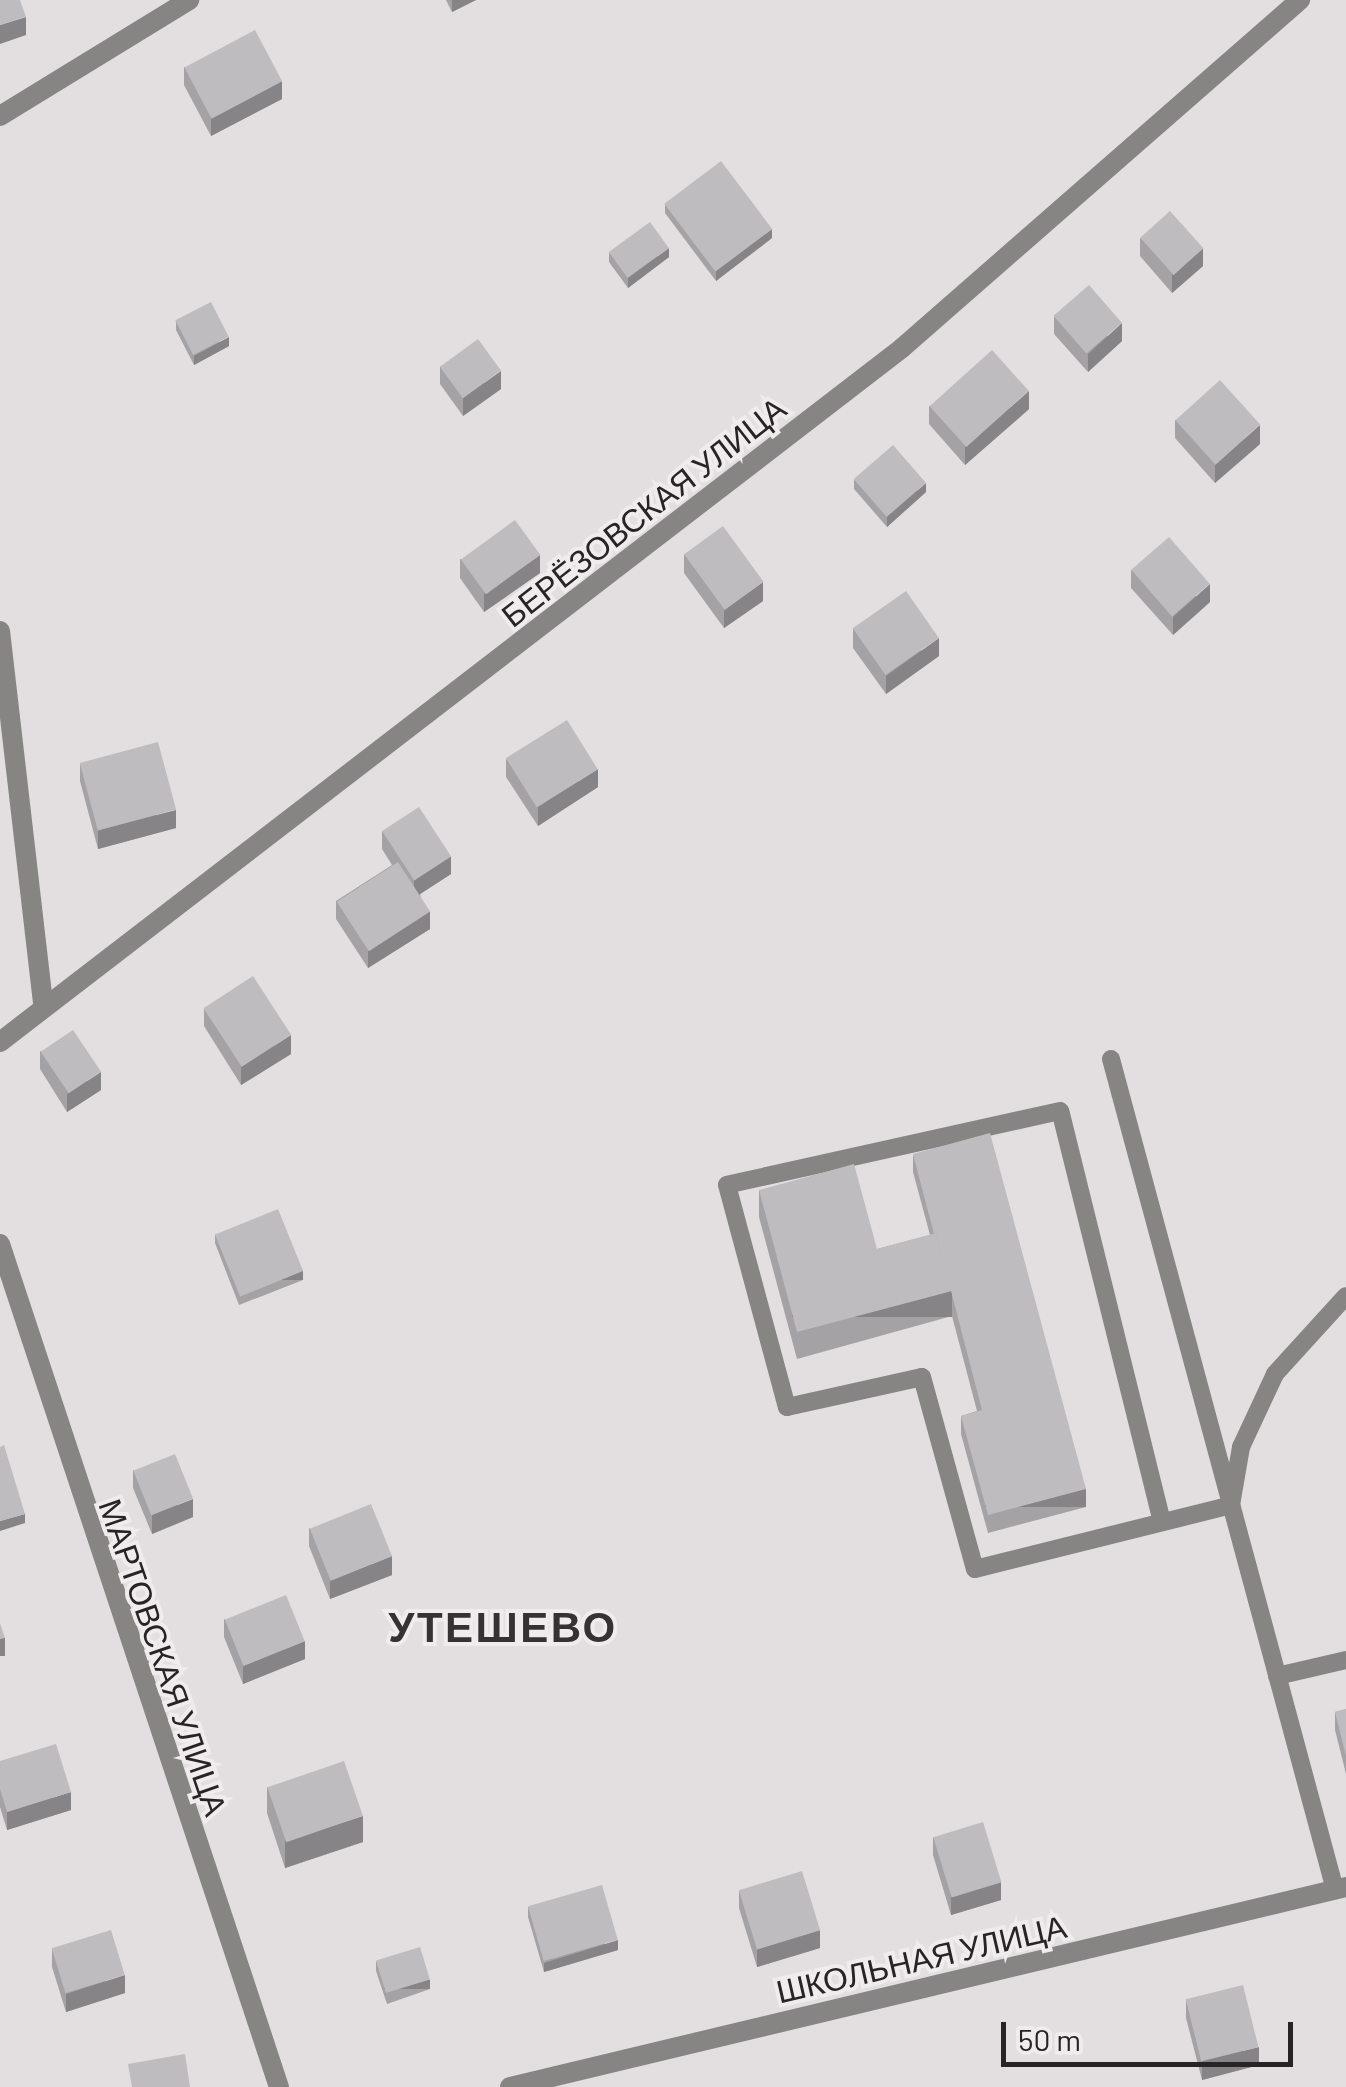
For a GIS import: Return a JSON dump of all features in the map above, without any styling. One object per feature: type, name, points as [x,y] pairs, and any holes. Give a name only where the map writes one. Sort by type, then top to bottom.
[{"type":"street","points":[[0,116],[189,0]]},
{"type":"street","name":"БЕРЁЗОВСКАЯ УЛИЦА","points":[[0,1042],[43,1003],[902,348],[1300,0]]},
{"type":"street","points":[[0,631],[43,1003]]},
{"type":"street","name":"МАРТОВСКАЯ УЛИЦА","points":[[0,1244],[280,2087]]},
{"type":"street","name":"ШКОЛЬНАЯ УЛИЦА","points":[[510,2087],[1340,1889]]},
{"type":"lane","points":[[1111,1059],[1231,1506],[1340,1889]]},
{"type":"lane","points":[[1162,1522],[1060,1111],[727,1185],[787,1407],[922,1377],[975,1569],[1231,1506]]},
{"type":"lane","points":[[1231,1506],[1242,1447],[1275,1374],[1346,1296]]},
{"type":"lane","points":[[1278,1676],[1346,1660]]},
{"type":"building","points":[[0,0],[20,0],[26,17],[0,25]]},
{"type":"building","points":[[255,30],[282,81],[212,119],[184,68]]},
{"type":"building","points":[[721,161],[772,229],[715,272],[664,204]]},
{"type":"building","points":[[1170,211],[1203,248],[1174,275],[1140,238]]},
{"type":"building","points":[[650,222],[669,248],[628,278],[609,252]]},
{"type":"building","points":[[1089,285],[1122,323],[1086,354],[1054,316]]},
{"type":"building","points":[[211,302],[229,337],[193,355],[175,320]]},
{"type":"building","points":[[478,339],[501,371],[463,398],[440,367]]},
{"type":"building","points":[[992,350],[1029,391],[966,447],[930,406]]},
{"type":"building","points":[[1220,380],[1260,425],[1216,465],[1175,420]]},
{"type":"building","points":[[893,445],[926,483],[887,517],[854,479]]},
{"type":"building","points":[[515,520],[540,555],[486,594],[461,559]]},
{"type":"building","points":[[723,526],[764,582],[725,610],[684,554]]},
{"type":"building","points":[[1169,537],[1210,584],[1172,617],[1131,570]]},
{"type":"building","points":[[906,591],[939,638],[885,675],[853,628]]},
{"type":"building","points":[[567,720],[598,769],[537,807],[506,758]]},
{"type":"building","points":[[158,742],[176,810],[98,831],[80,763]]},
{"type":"building","points":[[419,807],[451,856],[414,880],[382,831]]},
{"type":"building","points":[[398,862],[430,911],[369,951],[337,902]]},
{"type":"building","points":[[253,976],[291,1035],[242,1067],[204,1008]]},
{"type":"building","points":[[73,1030],[101,1071],[69,1093],[41,1052]]},
{"type":"building","points":[[990,1133],[1086,1489],[988,1515],[961,1416],[982,1410],[913,1154]]},
{"type":"building","points":[[854,1164],[877,1249],[936,1233],[952,1291],[797,1332],[759,1190]]},
{"type":"building","points":[[278,1209],[303,1271],[240,1297],[215,1234]]},
{"type":"building","points":[[4,1445],[25,1514],[0,1521],[0,1447]]},
{"type":"building","points":[[175,1454],[193,1499],[151,1515],[133,1471]]},
{"type":"building","points":[[371,1504],[392,1556],[331,1581],[310,1529]]},
{"type":"building","points":[[286,1595],[305,1641],[244,1666],[225,1620]]},
{"type":"building","points":[[1346,1709],[1346,1756],[1335,1712]]},
{"type":"building","points":[[56,1744],[71,1792],[7,1812],[0,1789],[0,1761]]},
{"type":"building","points":[[344,1761],[363,1816],[286,1842],[267,1787]]},
{"type":"building","points":[[983,1822],[1001,1882],[952,1897],[933,1837]]},
{"type":"building","points":[[802,1871],[820,1930],[757,1950],[739,1890]]},
{"type":"building","points":[[602,1885],[618,1940],[544,1961],[528,1906]]},
{"type":"building","points":[[111,1930],[125,1975],[65,1993],[52,1948]]},
{"type":"building","points":[[420,1947],[430,1980],[386,1993],[376,1960]]},
{"type":"building","points":[[1243,1985],[1258,2047],[1201,2061],[1186,1999]]},
{"type":"building","points":[[185,2054],[190,2087],[132,2087],[128,2064]]},
{"type":"district","name":"УТЕШЕВО","points":[[503,1625]]}]
